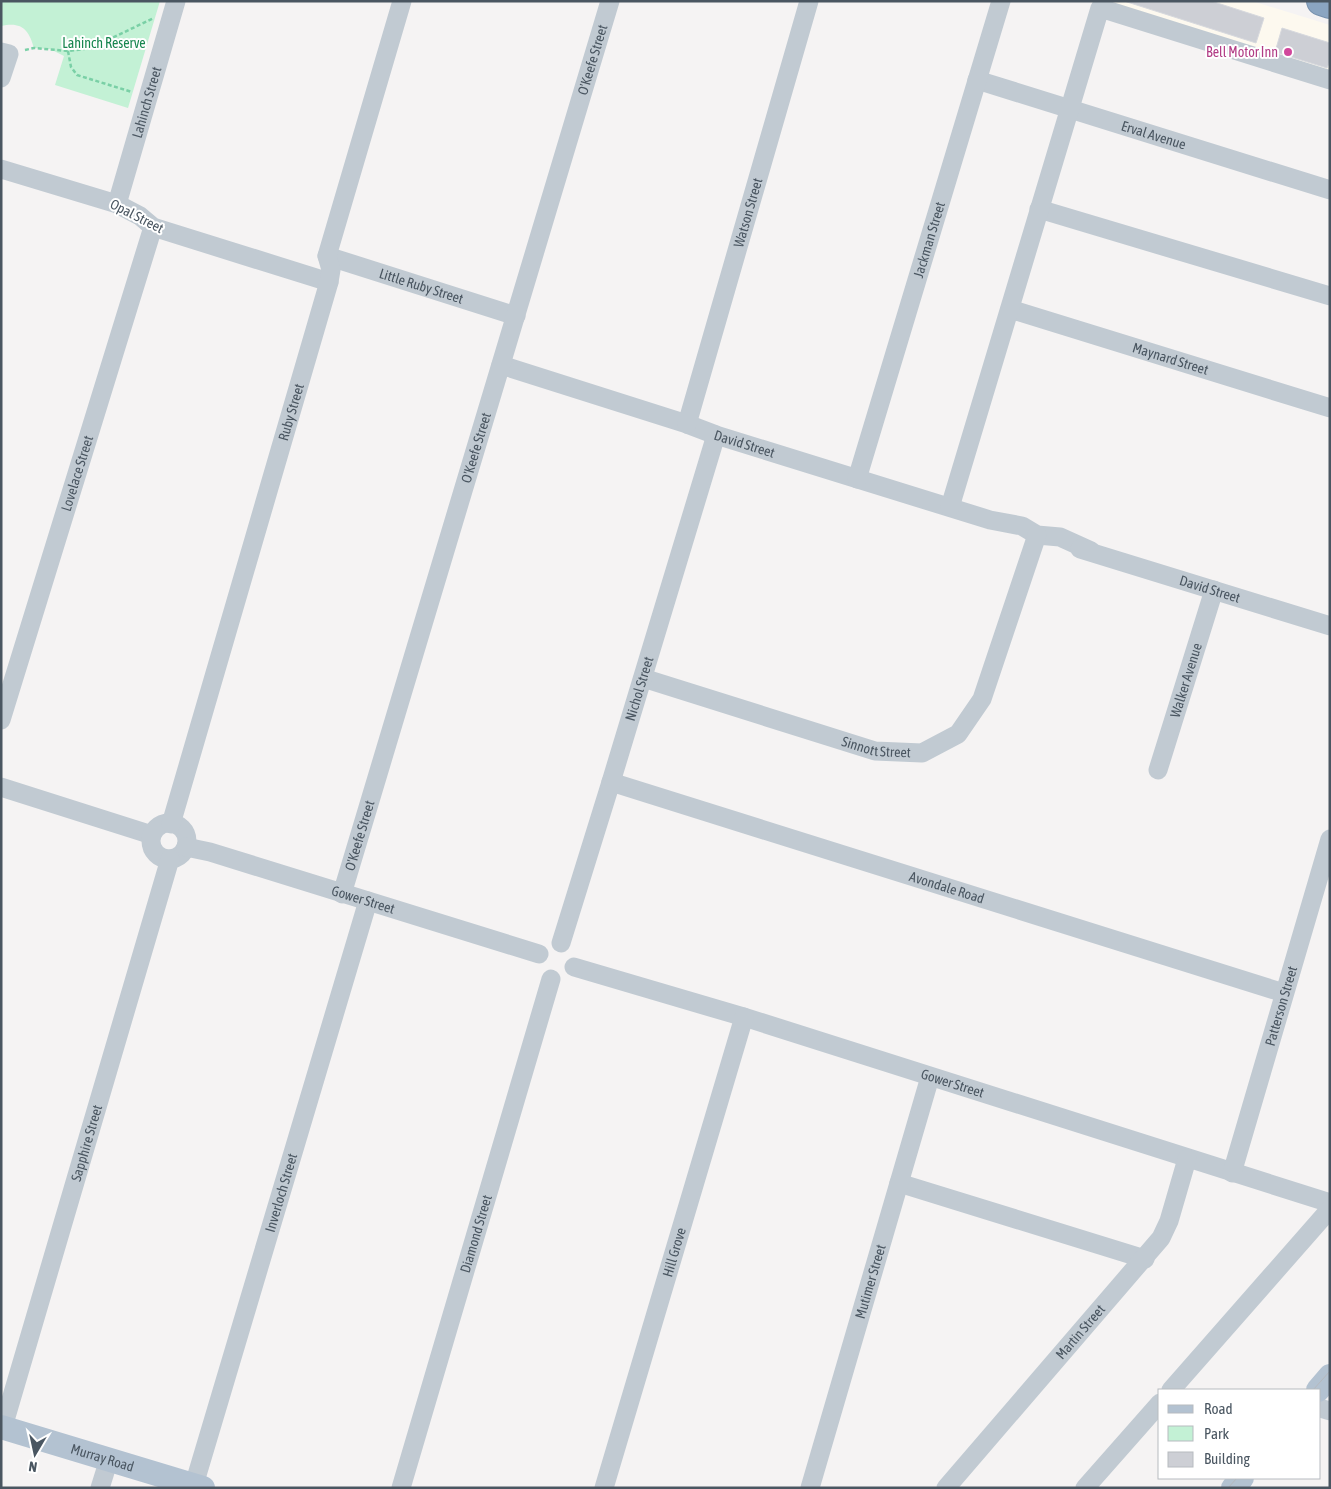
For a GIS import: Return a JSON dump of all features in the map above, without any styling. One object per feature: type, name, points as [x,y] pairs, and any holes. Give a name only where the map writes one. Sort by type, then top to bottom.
[{"type":"highway","points":[[1321,1],[1330,4]]},
{"type":"main road","points":[[1319,1389],[1330,1376]]},
{"type":"main road","name":"Murray Road","points":[[2,1427],[199,1486]]},
{"type":"street","name":"Lahinch Street","points":[[117,204],[176,1]]},
{"type":"street","name":"Ruby Street","points":[[171,824],[330,282],[331,270],[327,256],[402,1]]},
{"type":"street","name":"O'Keefe Street","points":[[342,894],[610,1]]},
{"type":"street","name":"Watson Street","points":[[687,424],[808,1]]},
{"type":"street","name":"Jackman Street","points":[[857,478],[1001,1]]},
{"type":"street","points":[[950,507],[1068,109],[1100,8],[1330,80]]},
{"type":"street","points":[[1,78],[5,53]]},
{"type":"street","name":"Erval Avenue","points":[[977,80],[1330,190]]},
{"type":"street","name":"Opal Street","points":[[1,170],[117,204],[140,216],[153,228],[330,282]]},
{"type":"street","points":[[1039,209],[1330,296]]},
{"type":"street","name":"Lovelace Street","points":[[1,720],[153,228]]},
{"type":"street","name":"Little Ruby Street","points":[[327,256],[516,316]]},
{"type":"street","name":"Maynard Street","points":[[1010,309],[1330,408]]},
{"type":"street","name":"David Street","points":[[501,365],[990,520],[1016,524],[1036,539],[1060,537],[1091,552],[1330,626]]},
{"type":"street","name":"Nichol Street","points":[[561,943],[716,434]]},
{"type":"street","name":"Sinnott Street","points":[[643,678],[875,751],[922,753],[958,734],[982,699],[1036,539]]},
{"type":"street","name":"Walker Avenue","points":[[1158,770],[1214,590]]},
{"type":"street","name":"Avondale Road","points":[[611,782],[1284,993]]},
{"type":"street","points":[[1,788],[152,835]]},
{"type":"street","points":[[177,825],[186,834],[186,847],[180,855],[170,859],[163,858],[153,849],[152,835],[160,826],[177,825]]},
{"type":"street","name":"Patterson Street","points":[[1232,1173],[1330,839]]},
{"type":"street","name":"Gower Street","points":[[186,847],[210,852],[539,954]]},
{"type":"street","name":"Sapphire Street","points":[[2,1427],[170,859]]},
{"type":"street","name":"Inverloch Street","points":[[199,1486],[368,901]]},
{"type":"street","points":[[561,943],[567,946],[573,953],[575,959],[574,967],[566,977],[551,979],[539,968],[539,954],[547,945],[561,943]]},
{"type":"street","name":"Gower Street","points":[[574,967],[744,1017],[1330,1203]]},
{"type":"street","name":"Diamond Street","points":[[401,1488],[551,979]]},
{"type":"street","name":"Hill Grove","points":[[604,1488],[744,1017]]},
{"type":"street","name":"Mutimer Street","points":[[810,1488],[930,1077]]},
{"type":"street","name":"Martin Street","points":[[946,1488],[1145,1259],[1161,1238],[1169,1221],[1187,1159]]},
{"type":"street","points":[[899,1183],[1145,1259]]},
{"type":"street","points":[[1172,1389],[1330,1210]]},
{"type":"street","points":[[1085,1488],[1158,1405]]},
{"type":"street","points":[[100,1488],[109,1459]]},
{"type":"path","points":[[5,53],[34,48],[68,51],[97,45],[155,17]]},
{"type":"path","points":[[68,51],[71,67],[76,75],[132,92]]},
{"type":"shaded area","name":"Bell Motor Inn","points":[[1087,1],[1252,1],[1330,25],[1330,78]]},
{"type":"green space","name":"Lahinch Reserve","points":[[1,1],[160,1],[128,108],[55,85],[64,56],[50,49],[34,48],[30,36],[24,28],[14,25],[1,26]]},
{"type":"building","points":[[1124,1],[1211,1],[1264,18],[1256,43]]},
{"type":"building","points":[[1282,28],[1330,43],[1330,61],[1327,68],[1275,52]]},
{"type":"tram line","points":[[1314,1389],[1330,1371]]},
{"type":"tram line","points":[[1228,1488],[1236,1479]]},
{"type":"place","name":"Bell Motor Inn","points":[[1288,52]]}]
